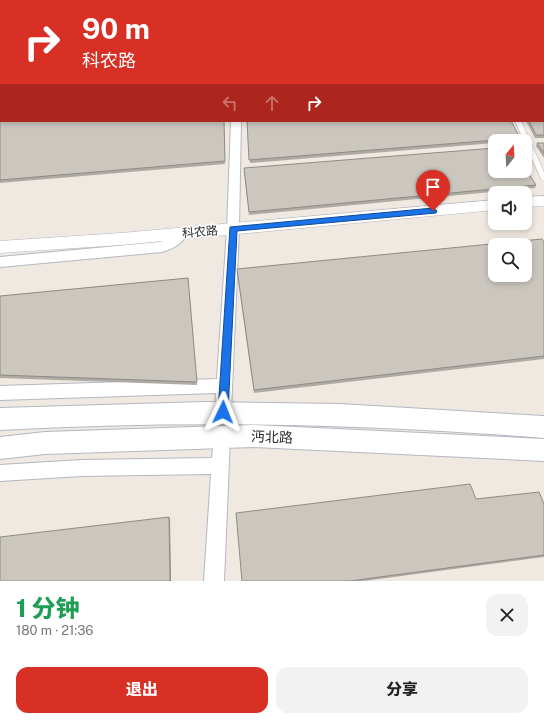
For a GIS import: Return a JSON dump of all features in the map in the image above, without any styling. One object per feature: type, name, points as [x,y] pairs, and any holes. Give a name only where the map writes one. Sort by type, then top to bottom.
[{"type":"main road","name":"沔北路","points":[[0,419],[179,412],[299,413],[515,424],[544,427]]},
{"type":"main road","name":"沔北路","points":[[0,448],[45,443],[253,436],[533,449]]},
{"type":"street","points":[[223,412],[233,229],[236,122]]},
{"type":"street","points":[[532,202],[544,201]]},
{"type":"street","name":"科农路","points":[[0,247],[233,229],[488,206]]},
{"type":"street","points":[[0,262],[162,247],[174,242],[182,233]]},
{"type":"street","points":[[0,393],[224,386]]},
{"type":"street","points":[[214,581],[222,437]]},
{"type":"street","points":[[0,472],[82,468],[220,466]]},
{"type":"lane","points":[[518,122],[544,179]]},
{"type":"building","points":[[0,122],[224,122],[225,161],[0,180]]},
{"type":"building","points":[[247,122],[512,122],[518,134],[488,134],[488,141],[249,160]]},
{"type":"building","points":[[530,122],[544,122],[544,135],[536,135]]},
{"type":"building","points":[[537,143],[544,143],[544,153]]},
{"type":"building","points":[[488,149],[488,178],[531,178],[536,185],[488,186],[488,190],[249,212],[244,168]]},
{"type":"building","points":[[542,239],[544,242],[544,356],[254,390],[237,269],[488,244],[488,282],[532,282],[532,240]]},
{"type":"building","points":[[188,278],[197,382],[0,375],[0,296]]},
{"type":"building","points":[[470,484],[476,499],[539,492],[544,504],[544,555],[350,581],[242,581],[236,513]]},
{"type":"building","points":[[169,517],[170,581],[0,581],[0,537]]},
{"type":"route","points":[[223,412],[233,229],[433,211]]}]
